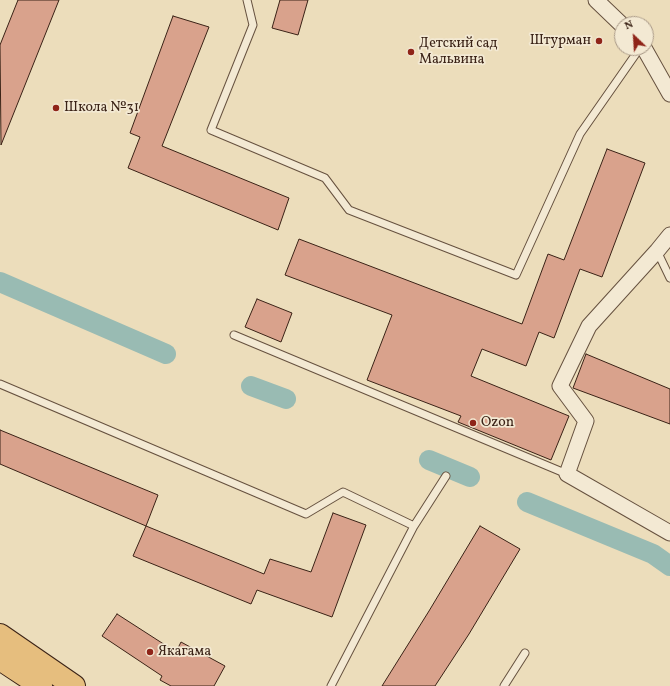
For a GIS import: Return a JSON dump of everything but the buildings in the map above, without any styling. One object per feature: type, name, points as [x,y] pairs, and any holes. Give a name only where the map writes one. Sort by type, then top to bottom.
[{"type":"main road","points":[[0,635],[74,686]]},
{"type":"main road","points":[[0,659],[40,686]]},
{"type":"street","points":[[596,0],[614,17]]},
{"type":"street","points":[[649,56],[670,94]]},
{"type":"street","points":[[670,235],[589,326],[560,386],[586,422],[567,474],[670,534]]},
{"type":"lane","points":[[247,0],[253,25],[211,130],[324,178],[350,210],[516,275],[580,134],[634,56]]},
{"type":"lane","points":[[657,251],[670,278]]},
{"type":"lane","points":[[234,335],[567,474]]},
{"type":"lane","points":[[0,384],[306,514],[343,492],[414,526]]},
{"type":"lane","points":[[331,686],[414,526],[446,476]]},
{"type":"lane","points":[[504,686],[525,653]]},
{"type":"waterway","points":[[0,282],[166,354]]},
{"type":"waterway","points":[[251,386],[286,399]]},
{"type":"waterway","points":[[429,460],[470,477]]},
{"type":"waterway","points":[[527,502],[653,554],[670,566]]},
{"type":"place","name":"Штурман","points":[[599,41]]},
{"type":"place","name":"Детский сад Мальвина","points":[[411,52]]},
{"type":"place","name":"Школа №31","points":[[56,108]]},
{"type":"place","name":"Ozon","points":[[473,423]]},
{"type":"place","name":"Якагама","points":[[150,652]]}]
